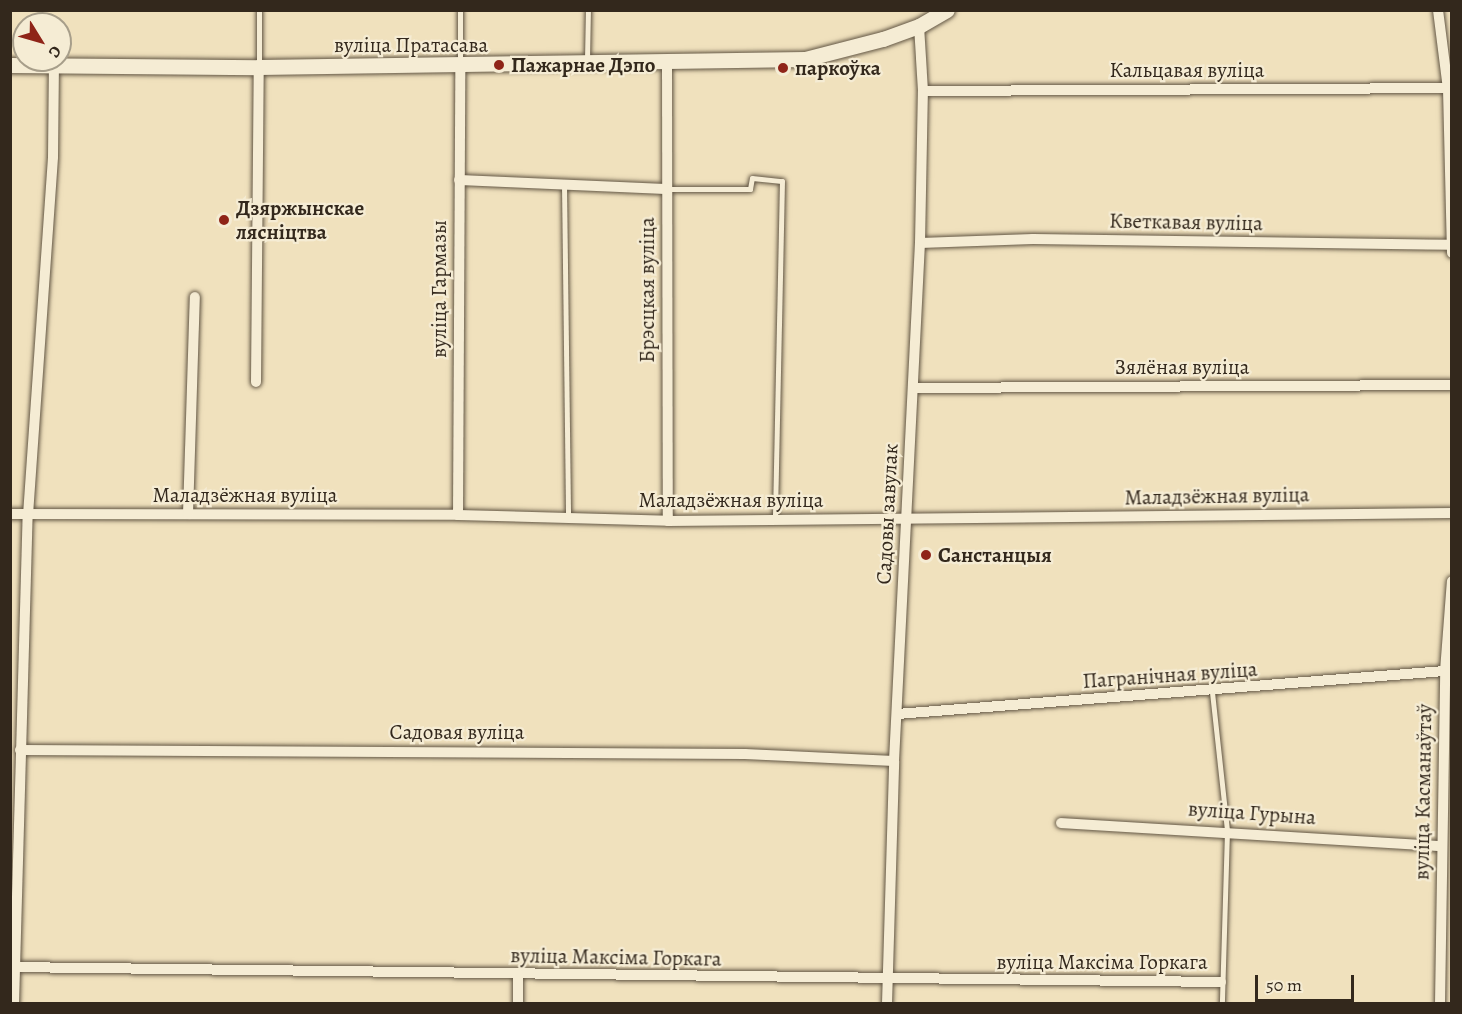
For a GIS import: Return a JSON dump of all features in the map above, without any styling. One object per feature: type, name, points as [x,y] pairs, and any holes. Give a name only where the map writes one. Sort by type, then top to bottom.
[{"type":"main road","name":"вуліца Пратасава","points":[[72,65],[259,67],[805,59],[929,19],[947,10]]},
{"type":"street","points":[[1438,10],[1450,88],[1452,253]]},
{"type":"street","name":"Садовы завулак","points":[[887,1004],[894,761],[908,519],[920,243],[923,91],[929,19]]},
{"type":"street","name":"Брэсцкая вуліца","points":[[667,60],[668,521]]},
{"type":"street","name":"вуліца Гармазы","points":[[458,516],[460,63]]},
{"type":"street","points":[[256,382],[259,67]]},
{"type":"street","points":[[14,1004],[13,967],[28,514],[53,158],[54,72]]},
{"type":"street","name":"Кальцавая вуліца","points":[[923,91],[1450,88]]},
{"type":"street","points":[[459,180],[666,189]]},
{"type":"street","name":"Кветкавая вуліца","points":[[920,243],[1034,239],[1451,245]]},
{"type":"street","points":[[188,514],[195,297]]},
{"type":"street","name":"Зялёная вуліца","points":[[913,388],[1452,385]]},
{"type":"street","name":"Маладзёжная вуліца","points":[[10,514],[458,516],[668,521],[1452,513]]},
{"type":"street","name":"вуліца Касманаўтаў","points":[[1440,1004],[1445,671],[1452,581]]},
{"type":"street","name":"Пагранічная вуліца","points":[[897,714],[1212,692],[1445,671]]},
{"type":"street","name":"Садовая вуліца","points":[[20,750],[593,753],[894,761]]},
{"type":"street","name":"вуліца Гурына","points":[[1061,823],[1227,831],[1441,846]]},
{"type":"street","name":"вуліца Максіма Горкага","points":[[13,967],[888,981],[1221,982]]},
{"type":"street","points":[[518,974],[518,1004]]},
{"type":"lane","points":[[259,10],[259,67]]},
{"type":"lane","points":[[460,10],[460,63]]},
{"type":"lane","points":[[587,62],[588,10]]},
{"type":"lane","points":[[666,189],[750,189],[752,178],[782,182],[775,519]]},
{"type":"lane","points":[[564,184],[568,518]]},
{"type":"lane","points":[[1212,692],[1227,831],[1222,1004]]},
{"type":"place","name":"Пажарнае Дэпо","points":[[499,65]]},
{"type":"place","name":"паркоўка","points":[[783,68]]},
{"type":"place","name":"Дзяржынскае лясніцтва","points":[[224,220]]},
{"type":"place","name":"Санстанцыя","points":[[926,555]]}]
